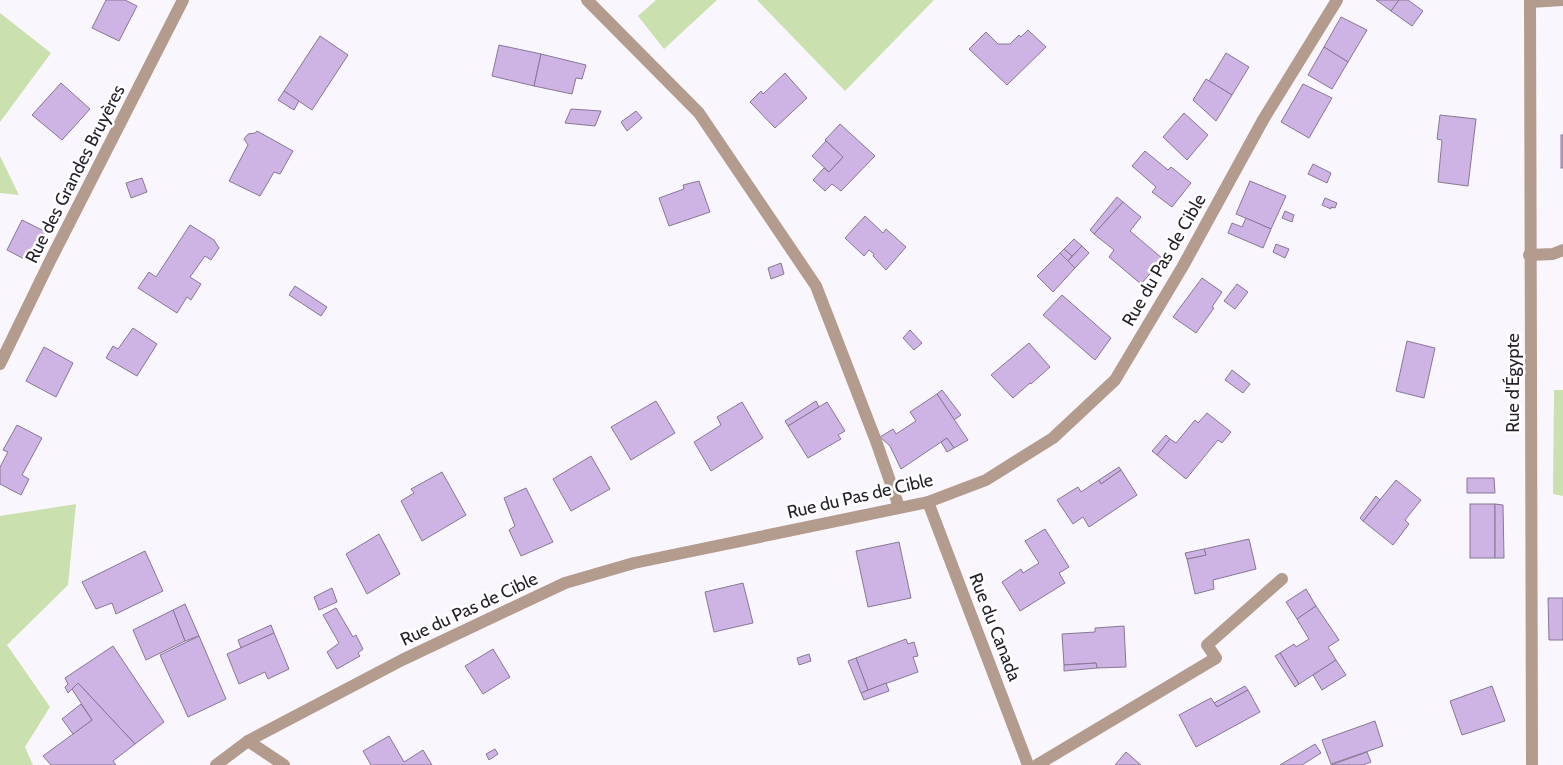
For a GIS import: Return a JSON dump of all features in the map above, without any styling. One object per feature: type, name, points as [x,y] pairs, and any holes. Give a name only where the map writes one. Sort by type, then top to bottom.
[{"type":"street","name":"Rue des Grandes Bruyères","points":[[0,364],[182,0]]},
{"type":"street","points":[[587,0],[699,113],[816,286],[876,441],[899,507]]},
{"type":"street","name":"Rue du Pas de Cible","points":[[216,765],[248,741],[402,660],[565,583],[634,563],[928,502],[986,480],[1053,438],[1115,380],[1183,266],[1263,120],[1337,0]]},
{"type":"street","points":[[1530,1],[1563,0]]},
{"type":"street","name":"Rue d'Égypte","points":[[1530,1],[1532,765]]},
{"type":"street","points":[[1530,255],[1553,254],[1563,250]]},
{"type":"street","name":"Rue du Canada","points":[[928,502],[1028,765]]},
{"type":"street","points":[[1037,765],[1216,658],[1207,645],[1282,579]]},
{"type":"street","points":[[248,741],[284,765]]},
{"type":"green space","points":[[656,0],[717,0],[664,49],[638,16]]},
{"type":"green space","points":[[757,0],[934,0],[845,91]]},
{"type":"green space","points":[[0,13],[51,53],[0,122]]},
{"type":"green space","points":[[0,156],[19,195],[0,193]]},
{"type":"green space","points":[[1554,390],[1563,390],[1563,496],[1553,494]]},
{"type":"green space","points":[[76,504],[68,585],[7,645],[50,707],[25,747],[33,765],[0,765],[0,516]]},
{"type":"building","points":[[106,0],[125,0],[137,6],[119,41],[92,28]]},
{"type":"building","points":[[1376,0],[1399,0],[1391,11]]},
{"type":"building","points":[[1399,0],[1408,0],[1423,11],[1412,26],[1391,11]]},
{"type":"building","points":[[1341,17],[1367,30],[1348,62],[1324,47]]},
{"type":"building","points":[[1028,30],[1046,47],[1007,85],[969,49],[986,32],[998,44],[1010,44],[1019,35],[1021,37]]},
{"type":"building","points":[[320,36],[348,55],[312,110],[284,91]]},
{"type":"building","points":[[499,45],[541,54],[534,86],[492,76]]},
{"type":"building","points":[[1324,47],[1348,62],[1332,89],[1308,75]]},
{"type":"building","points":[[1226,53],[1249,67],[1232,95],[1209,81]]},
{"type":"building","points":[[541,54],[586,65],[582,79],[576,78],[572,94],[534,86]]},
{"type":"building","points":[[785,73],[807,98],[775,128],[750,102],[761,91],[763,94]]},
{"type":"building","points":[[1206,79],[1232,95],[1216,121],[1193,100]]},
{"type":"building","points":[[61,83],[90,109],[62,140],[32,115]]},
{"type":"building","points":[[1303,84],[1332,98],[1309,138],[1281,122]]},
{"type":"building","points":[[284,91],[299,101],[294,110],[278,100]]},
{"type":"building","points":[[571,109],[601,111],[595,126],[565,123]]},
{"type":"building","points":[[636,111],[642,118],[627,131],[621,122]]},
{"type":"building","points":[[1184,113],[1208,135],[1187,160],[1163,137]]},
{"type":"building","points":[[1440,115],[1476,119],[1468,186],[1438,182],[1442,140],[1437,139]]},
{"type":"building","points":[[840,124],[875,156],[841,191],[832,184],[825,191],[813,180],[824,168],[829,172],[843,157],[825,140]]},
{"type":"building","points":[[257,131],[293,151],[280,174],[274,172],[260,196],[229,181],[248,145],[244,139],[248,134]]},
{"type":"building","points":[[1561,135],[1563,135],[1563,168],[1561,168]]},
{"type":"building","points":[[826,141],[843,157],[829,172],[812,156]]},
{"type":"building","points":[[1145,151],[1168,170],[1171,167],[1191,183],[1172,207],[1152,192],[1156,187],[1132,166]]},
{"type":"building","points":[[1313,164],[1331,173],[1327,183],[1308,174]]},
{"type":"building","points":[[142,178],[147,192],[131,198],[126,183]]},
{"type":"building","points":[[699,181],[710,212],[669,226],[659,198],[684,189],[683,185]]},
{"type":"building","points":[[1250,181],[1286,196],[1271,229],[1236,214]]},
{"type":"building","points":[[1117,197],[1123,202],[1094,234],[1090,230]]},
{"type":"building","points":[[1325,198],[1337,203],[1335,208],[1331,207],[1331,209],[1322,205]]},
{"type":"building","points":[[1123,202],[1141,217],[1130,231],[1163,259],[1141,284],[1109,257],[1114,250],[1094,234]]},
{"type":"building","points":[[1285,211],[1294,215],[1292,222],[1282,218]]},
{"type":"building","points":[[865,216],[883,233],[886,229],[906,247],[886,270],[869,250],[864,256],[845,238]]},
{"type":"building","points":[[1246,218],[1271,229],[1263,248],[1228,233],[1232,223],[1242,227]]},
{"type":"building","points":[[22,220],[46,232],[30,262],[7,250]]},
{"type":"building","points":[[190,225],[214,240],[219,248],[211,260],[205,256],[190,277],[201,284],[191,300],[187,297],[177,313],[138,288],[149,272],[156,277]]},
{"type":"building","points":[[1074,239],[1082,246],[1072,256],[1064,249]]},
{"type":"building","points":[[1276,244],[1289,249],[1285,258],[1273,252]]},
{"type":"building","points":[[1082,246],[1089,253],[1075,268],[1068,261]]},
{"type":"building","points":[[1064,249],[1072,256],[1068,261],[1060,253]]},
{"type":"building","points":[[1060,253],[1075,268],[1053,292],[1037,276]]},
{"type":"building","points":[[781,263],[784,274],[771,279],[768,268]]},
{"type":"building","points":[[1202,278],[1222,292],[1212,307],[1214,308],[1196,333],[1173,317]]},
{"type":"building","points":[[1237,284],[1248,292],[1235,309],[1224,301]]},
{"type":"building","points":[[295,286],[327,307],[321,316],[289,295]]},
{"type":"building","points":[[1062,295],[1111,338],[1095,360],[1043,315]]},
{"type":"building","points":[[133,328],[157,344],[137,376],[106,358],[113,346],[118,349]]},
{"type":"building","points":[[910,330],[922,343],[914,350],[903,338]]},
{"type":"building","points":[[1407,341],[1435,348],[1424,398],[1396,391]]},
{"type":"building","points":[[1029,343],[1050,367],[1013,398],[991,375]]},
{"type":"building","points":[[44,347],[73,363],[56,397],[26,381]]},
{"type":"building","points":[[1232,370],[1250,384],[1243,393],[1225,380]]},
{"type":"building","points":[[942,390],[961,415],[954,420],[937,394]]},
{"type":"building","points":[[937,394],[968,440],[954,448],[947,438],[901,469],[890,446],[880,437],[893,429],[896,434],[916,421],[910,412]]},
{"type":"building","points":[[656,401],[675,433],[631,460],[611,427]]},
{"type":"building","points":[[816,401],[819,407],[788,426],[785,421]]},
{"type":"building","points":[[742,402],[763,438],[711,471],[694,442],[721,425],[717,417]]},
{"type":"building","points":[[827,402],[845,431],[838,435],[841,439],[808,458],[788,426]]},
{"type":"building","points":[[1207,413],[1231,432],[1222,443],[1218,440],[1186,479],[1157,455],[1170,439],[1176,443],[1195,420],[1198,423]]},
{"type":"building","points":[[17,425],[42,438],[22,475],[29,479],[21,495],[0,484],[0,467],[8,452],[3,450]]},
{"type":"building","points":[[1166,435],[1170,439],[1157,455],[1152,451]]},
{"type":"building","points":[[947,438],[954,448],[947,452],[941,442]]},
{"type":"building","points":[[591,456],[610,489],[571,511],[553,479]]},
{"type":"building","points":[[1119,467],[1121,470],[1101,484],[1099,480]]},
{"type":"building","points":[[1121,470],[1137,495],[1089,527],[1083,517],[1073,524],[1057,500],[1078,487],[1081,492],[1099,480],[1101,484]]},
{"type":"building","points":[[442,472],[466,515],[422,541],[401,501],[414,493],[411,489]]},
{"type":"building","points":[[1467,478],[1494,478],[1495,493],[1467,493]]},
{"type":"building","points":[[1396,480],[1421,500],[1405,520],[1409,524],[1393,545],[1363,521]]},
{"type":"building","points":[[526,488],[553,542],[521,556],[509,530],[515,526],[504,498]]},
{"type":"building","points":[[1376,496],[1380,500],[1363,521],[1360,518]]},
{"type":"building","points":[[1470,504],[1495,504],[1495,558],[1470,558]]},
{"type":"building","points":[[1495,504],[1503,505],[1504,558],[1495,558]]},
{"type":"building","points":[[1045,529],[1069,567],[1059,573],[1065,583],[1020,611],[1002,582],[1021,569],[1023,573],[1039,563],[1025,541]]},
{"type":"building","points":[[379,534],[400,574],[367,594],[346,554]]},
{"type":"building","points":[[1249,539],[1256,569],[1213,580],[1214,589],[1195,594],[1187,559],[1206,555],[1204,549]]},
{"type":"building","points":[[899,542],[911,598],[868,607],[856,551]]},
{"type":"building","points":[[1204,549],[1206,555],[1187,559],[1185,553]]},
{"type":"building","points":[[145,551],[163,591],[116,614],[112,603],[96,609],[82,582]]},
{"type":"building","points":[[743,583],[753,623],[714,632],[705,592]]},
{"type":"building","points":[[332,588],[337,602],[319,610],[314,597]]},
{"type":"building","points":[[1306,589],[1316,606],[1297,619],[1286,602]]},
{"type":"building","points":[[1548,598],[1563,598],[1563,640],[1549,640]]},
{"type":"building","points":[[185,604],[199,636],[185,641],[173,610]]},
{"type":"building","points":[[1316,606],[1339,640],[1328,647],[1336,660],[1299,684],[1280,653],[1294,644],[1296,647],[1309,639],[1297,619]]},
{"type":"building","points":[[336,608],[353,637],[356,635],[363,649],[358,653],[360,656],[337,669],[327,652],[339,643],[323,615]]},
{"type":"building","points":[[173,610],[185,641],[146,660],[133,630]]},
{"type":"building","points":[[271,625],[274,633],[241,648],[238,640]]},
{"type":"building","points":[[1124,626],[1126,667],[1097,668],[1096,663],[1064,665],[1062,634],[1095,632],[1095,628]]},
{"type":"building","points":[[274,633],[289,669],[268,679],[265,672],[239,684],[227,654]]},
{"type":"building","points":[[199,636],[226,699],[188,717],[160,655]]},
{"type":"building","points":[[906,639],[908,644],[914,642],[918,656],[913,657],[918,672],[868,690],[856,658]]},
{"type":"building","points":[[113,646],[164,722],[135,744],[78,683],[68,693],[65,687],[68,684],[65,678]]},
{"type":"building","points":[[493,649],[510,677],[483,694],[465,666]]},
{"type":"building","points":[[1280,653],[1299,684],[1295,687],[1275,656]]},
{"type":"building","points":[[809,654],[811,661],[799,665],[797,658]]},
{"type":"building","points":[[856,658],[868,690],[861,693],[848,661]]},
{"type":"building","points":[[1336,660],[1346,675],[1322,690],[1313,675]]},
{"type":"building","points":[[1096,663],[1097,668],[1064,671],[1064,665]]},
{"type":"building","points":[[78,683],[135,744],[113,761],[116,765],[51,765],[43,756],[92,720],[72,689]]},
{"type":"building","points":[[886,683],[889,691],[864,700],[861,693]]},
{"type":"building","points":[[1245,686],[1248,690],[1217,707],[1214,703]]},
{"type":"building","points":[[1492,686],[1505,721],[1462,735],[1450,701]]},
{"type":"building","points":[[1248,690],[1260,712],[1196,747],[1179,715],[1211,698],[1217,707]]},
{"type":"building","points":[[81,704],[92,720],[73,734],[62,719]]},
{"type":"building","points":[[1375,721],[1383,746],[1331,764],[1322,740]]},
{"type":"building","points":[[389,736],[404,762],[423,750],[432,765],[371,765],[363,751]]},
{"type":"building","points":[[1315,744],[1321,753],[1302,765],[1280,765]]},
{"type":"building","points":[[495,749],[498,754],[489,760],[486,754]]},
{"type":"building","points":[[1126,752],[1141,765],[1115,765]]},
{"type":"building","points":[[1367,752],[1371,762],[1363,765],[1331,765]]}]
